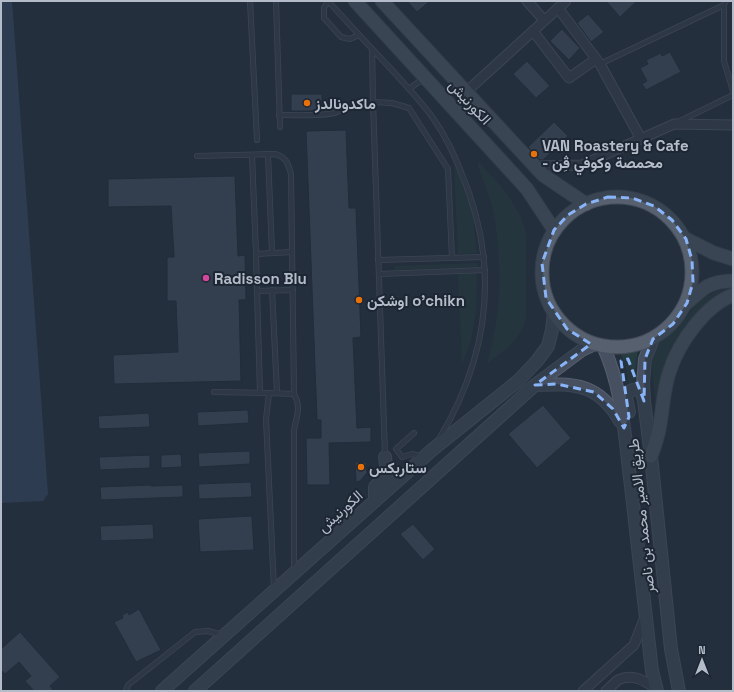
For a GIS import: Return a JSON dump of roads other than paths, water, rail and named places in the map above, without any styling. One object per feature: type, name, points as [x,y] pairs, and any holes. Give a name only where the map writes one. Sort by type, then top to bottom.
[{"type":"main road","name":"الكورنيش","points":[[355,1],[528,189],[554,230]]},
{"type":"main road","name":"الكورنيش","points":[[382,1],[543,175],[586,204]]},
{"type":"main road","points":[[687,303],[693,282],[692,260],[686,239],[672,220],[654,206],[632,198],[608,197],[586,204],[568,215],[554,230],[546,246],[542,263],[542,275],[546,298],[554,312],[567,329],[584,340],[599,345],[620,347],[637,345],[653,339],[673,324],[687,303],[703,288],[713,283],[733,281]]},
{"type":"main road","points":[[686,239],[733,259]]},
{"type":"main road","points":[[651,456],[659,430],[664,395],[670,370],[682,344],[700,318],[715,306],[733,295]]},
{"type":"main road","name":"الكورنيش","points":[[162,691],[375,501],[429,454],[518,381],[537,361],[548,346],[554,312]]},
{"type":"main road","name":"طريق الامير محمد بن ناصر","points":[[653,339],[645,359],[643,384],[644,401],[671,649],[679,691]]},
{"type":"main road","points":[[195,691],[535,385],[582,350],[599,345]]},
{"type":"main road","name":"طريق الامير محمد بن ناصر","points":[[599,345],[609,359],[616,383],[624,428],[652,671],[657,690]]},
{"type":"main road","points":[[535,385],[557,384],[586,388],[606,401],[613,409],[624,428]]},
{"type":"main road","points":[[624,428],[629,417],[626,397],[628,392],[636,389],[640,391],[644,401]]},
{"type":"main road","points":[[375,501],[375,487],[387,474],[385,457]]},
{"type":"street","points":[[527,1],[544,20]]},
{"type":"street","points":[[466,92],[566,1]]},
{"type":"street","points":[[558,8],[598,62],[641,139]]},
{"type":"street","points":[[532,31],[569,78],[598,62]]},
{"type":"street","points":[[534,166],[582,165],[674,124],[733,125]]},
{"type":"street","points":[[583,691],[634,645],[646,616]]},
{"type":"street","points":[[606,691],[618,680],[628,677],[639,678],[648,682],[657,690]]},
{"type":"lane","points":[[250,1],[258,140]]},
{"type":"lane","points":[[276,1],[280,127]]},
{"type":"lane","points":[[359,35],[350,39],[341,37],[324,18],[324,8],[328,1],[409,89],[435,120],[452,149],[469,189],[478,223],[484,257],[486,283],[483,320],[476,355],[465,388],[452,417],[429,454],[412,454],[402,457],[396,449],[414,433]]},
{"type":"lane","points":[[598,62],[725,3],[724,61],[733,91]]},
{"type":"lane","points":[[372,49],[385,457]]},
{"type":"lane","points":[[409,89],[425,77]]},
{"type":"lane","points":[[674,124],[733,95]]},
{"type":"lane","points":[[373,102],[392,103],[409,108],[448,169],[452,258]]},
{"type":"lane","points":[[279,115],[327,114],[337,113],[339,111]]},
{"type":"lane","points":[[268,154],[272,253]]},
{"type":"lane","points":[[197,156],[275,154],[283,156],[288,163],[291,174],[294,394],[299,402],[299,411],[294,431],[294,573]]},
{"type":"lane","points":[[252,155],[258,291],[260,392]]},
{"type":"lane","points":[[256,254],[292,252]]},
{"type":"lane","points":[[378,260],[484,257]]},
{"type":"lane","points":[[379,274],[485,270]]},
{"type":"lane","points":[[272,290],[277,393]]},
{"type":"lane","points":[[258,291],[292,290]]},
{"type":"lane","points":[[214,392],[294,394]]},
{"type":"lane","points":[[269,393],[266,419],[274,592]]},
{"type":"lane","points":[[126,691],[128,685],[195,632],[208,631],[225,635]]},
{"type":"water","points":[[1,1],[12,1],[48,494],[43,501],[1,503]]},
{"type":"place","name":"ماكدونالدز","points":[[307,103]]},
{"type":"place","name":"VAN Roastery & Cafe - محمصة وكوفي ڤِن","points":[[534,154]]},
{"type":"place","name":"Radisson Blu","points":[[206,278]]},
{"type":"place","name":"اوشكن o'chikn","points":[[359,300]]},
{"type":"place","name":"ستاربكس","points":[[361,467]]}]
